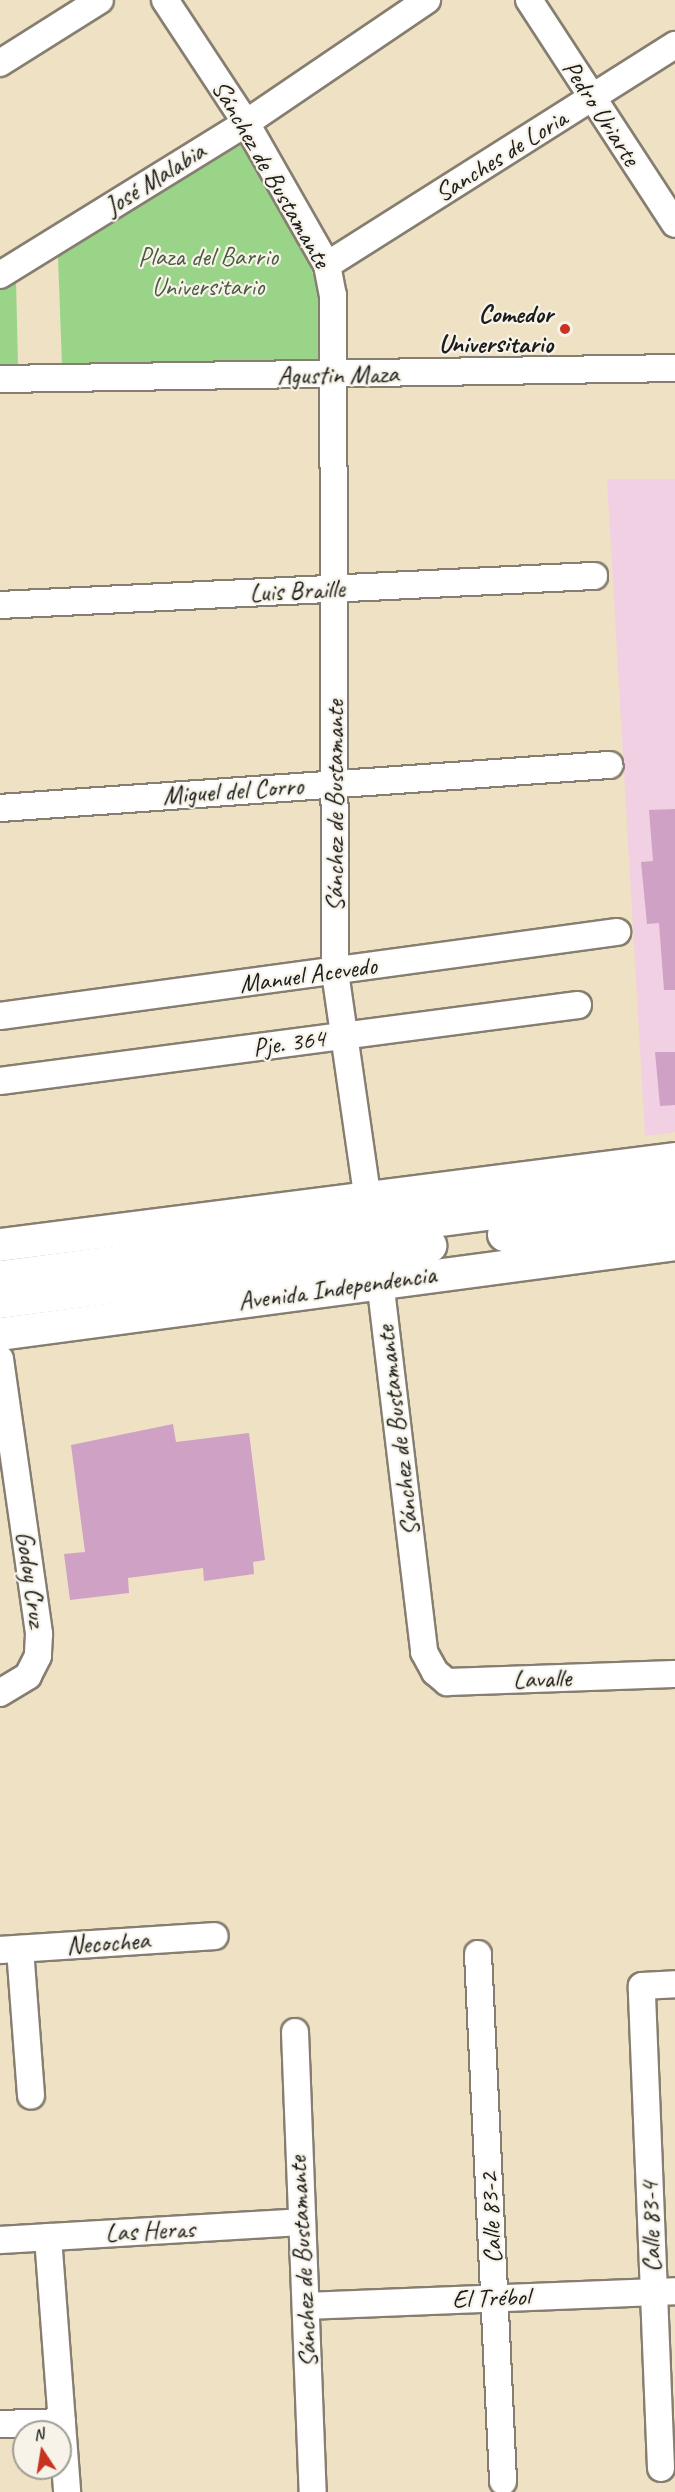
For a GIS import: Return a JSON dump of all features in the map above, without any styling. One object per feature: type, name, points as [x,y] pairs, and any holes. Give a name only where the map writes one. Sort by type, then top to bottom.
[{"type":"highway","points":[[610,1210],[675,1182]]},
{"type":"highway","name":"Avenida Independencia","points":[[0,1301],[376,1255],[610,1210],[675,1188]]},
{"type":"highway","points":[[610,1210],[675,1223]]},
{"type":"highway","name":"Avenida Independencia","points":[[610,1210],[675,1214]]},
{"type":"highway","name":"Avenida Independencia","points":[[0,1277],[376,1255]]},
{"type":"main road","points":[[0,1245],[675,1159]]},
{"type":"main road","name":"Avenida Independencia","points":[[0,1334],[376,1255],[675,1244]]},
{"type":"street","points":[[0,63],[100,0]]},
{"type":"street","name":"Sánchez de Bustamante","points":[[165,0],[246,123],[327,265],[333,295],[332,375],[337,589],[334,783],[335,972],[342,1036],[376,1255],[424,1652]]},
{"type":"street","name":"José Malabia","points":[[0,275],[246,123],[427,0]]},
{"type":"street","name":"Pedro Uriarte","points":[[529,0],[591,99],[675,224]]},
{"type":"street","name":"Sanches de Loria","points":[[327,265],[675,45]]},
{"type":"street","name":"Agustin Maza","points":[[0,380],[675,368]]},
{"type":"street","name":"Luis Braille","points":[[0,605],[594,576]]},
{"type":"street","name":"Miguel del Corro","points":[[0,808],[609,765]]},
{"type":"street","name":"Manuel Acevedo","points":[[0,1016],[617,932]]},
{"type":"street","name":"Pje. 364","points":[[0,1081],[578,1005]]},
{"type":"street","name":"Godoy Cruz","points":[[0,1359],[38,1656],[28,1676],[0,1693]]},
{"type":"street","name":"Lavalle","points":[[424,1652],[447,1682],[675,1674]]},
{"type":"street","name":"Necochea","points":[[10,1950],[215,1936]]},
{"type":"street","points":[[10,1950],[31,2096]]},
{"type":"street","name":"Calle 83-2","points":[[478,1954],[503,2481]]},
{"type":"street","name":"Calle 83-4","points":[[661,2468],[664,2291],[642,1986],[675,1984]]},
{"type":"street","name":"Sánchez de Bustamante","points":[[295,2032],[300,2222],[306,2306],[313,2492]]},
{"type":"street","name":"Las Heras","points":[[0,2240],[300,2222]]},
{"type":"street","points":[[48,2237],[62,2420]]},
{"type":"street","name":"El Trébol","points":[[306,2306],[664,2291]]},
{"type":"shaded area","points":[[607,479],[675,479],[675,1132],[645,1136]]},
{"type":"green space","name":"Plaza del Barrio Universitario","points":[[242,144],[300,238],[320,294],[320,362],[62,365],[58,256]]},
{"type":"green space","points":[[16,280],[18,366],[0,366],[0,290]]},
{"type":"building","points":[[675,809],[675,990],[664,990],[659,923],[647,924],[641,862],[653,861],[649,810]]},
{"type":"building","points":[[655,1052],[675,1052],[675,1105],[660,1106]]},
{"type":"building","points":[[173,1424],[176,1442],[249,1433],[265,1560],[253,1562],[254,1574],[204,1581],[203,1568],[128,1578],[129,1593],[70,1600],[64,1554],[85,1552],[71,1445]]},
{"type":"place","name":"Comedor Universitario","points":[[565,329]]}]
